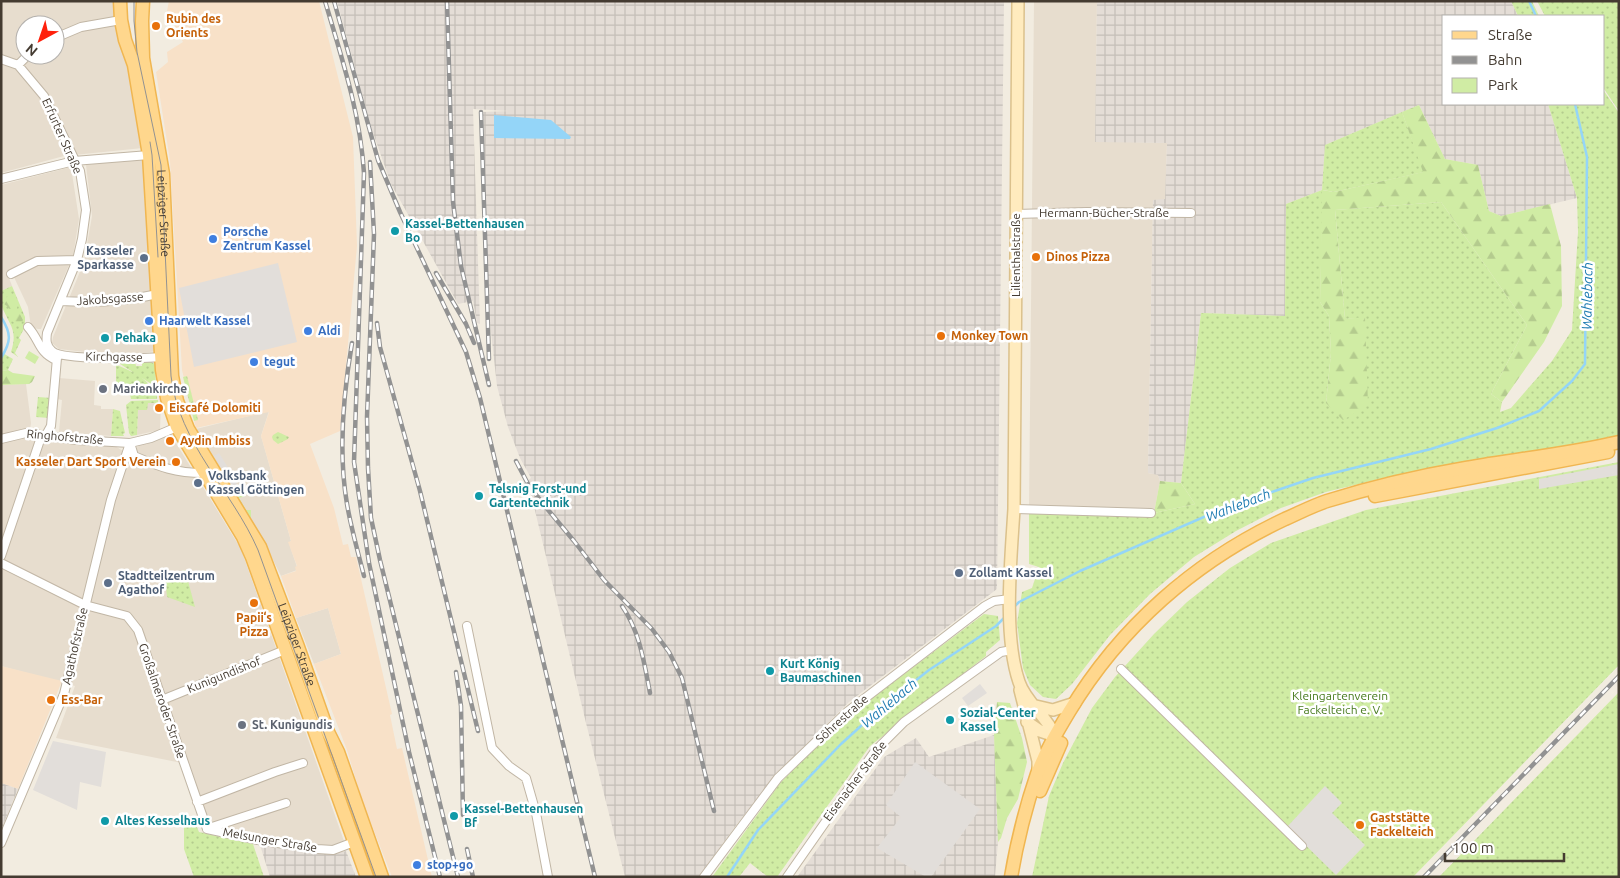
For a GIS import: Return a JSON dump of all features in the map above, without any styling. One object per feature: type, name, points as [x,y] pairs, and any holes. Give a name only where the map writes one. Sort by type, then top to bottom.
[{"type":"main road","points":[[120,1],[121,20],[127,48],[134,65],[155,155],[158,294],[166,357]]},
{"type":"main road","name":"Leipziger Straße","points":[[143,1],[143,58],[155,155],[163,174],[166,357],[181,425],[204,473],[246,544],[325,756],[367,877]]},
{"type":"main road","name":"Lilienthalstraße","points":[[1018,1],[1014,509],[1010,606],[1012,650],[1019,683],[1034,706],[1048,721],[1055,736]]},
{"type":"main road","name":"Leipziger Straße","points":[[181,425],[199,448],[260,547],[328,732],[338,752],[382,877]]},
{"type":"main road","points":[[1011,877],[1028,803],[1038,773],[1055,736],[1075,703],[1124,636],[1169,592],[1206,564],[1264,529],[1323,502],[1415,477],[1619,442]]},
{"type":"main road","points":[[1055,736],[1118,656],[1156,614],[1196,580],[1254,542],[1331,508],[1382,494],[1619,450]]},
{"type":"main road","points":[[1019,683],[1038,761],[1038,773]]},
{"type":"main road","points":[[1019,877],[1035,806],[1042,786],[1058,750],[1092,689]]},
{"type":"main road","points":[[1034,706],[1053,710],[1075,703]]},
{"type":"main road","points":[[1027,722],[1040,731],[1055,736]]},
{"type":"main road","points":[[1055,736],[1058,750]]},
{"type":"street","points":[[65,34],[81,27],[121,20]]},
{"type":"street","points":[[1,60],[15,64]]},
{"type":"street","name":"Erfurter Straße","points":[[18,65],[44,96],[80,171],[86,210],[77,260],[47,333],[46,340],[48,346],[57,357]]},
{"type":"street","points":[[1,179],[74,161],[155,155]]},
{"type":"street","name":"Hermann-Bücher-Straße","points":[[1016,214],[1087,212],[1191,213]]},
{"type":"street","points":[[11,274],[37,261],[77,260]]},
{"type":"street","name":"Jakobsgasse","points":[[61,301],[88,303],[158,294]]},
{"type":"street","points":[[1,556],[40,440],[47,434],[51,426],[57,357],[46,354],[40,348],[34,333],[28,327]]},
{"type":"street","name":"Kirchgasse","points":[[57,357],[112,359],[166,357]]},
{"type":"street","name":"Ringhofstraße","points":[[1,439],[26,433],[47,434],[77,440],[130,443],[151,438],[181,425]]},
{"type":"street","points":[[130,443],[134,456],[162,468],[177,472],[204,473]]},
{"type":"street","name":"Agathofstraße","points":[[1,843],[64,694],[111,500],[130,443]]},
{"type":"street","points":[[1014,509],[1151,513]]},
{"type":"street","name":"Großalmeroder Straße","points":[[1,563],[85,605],[127,616],[138,630],[207,829]]},
{"type":"street","name":"Söhrestraße","points":[[704,877],[778,778],[847,712],[985,606],[994,601],[1010,606]]},
{"type":"street","points":[[466,626],[492,748],[509,766],[526,778],[536,813],[548,877]]},
{"type":"street","name":"Kunigundishof","points":[[162,700],[286,650]]},
{"type":"street","name":"Eisenacher Straße","points":[[787,877],[875,751],[904,722],[1002,652],[1012,650]]},
{"type":"street","points":[[1121,669],[1302,846]]},
{"type":"street","points":[[197,802],[303,763]]},
{"type":"street","name":"Melsunger Straße","points":[[207,829],[286,803]]},
{"type":"street","name":"Melsunger Straße","points":[[207,829],[258,840],[317,849],[333,850],[354,842]]},
{"type":"shaded area","points":[[1,1],[115,1],[130,67],[143,148],[64,156],[1,173]]},
{"type":"shaded area","points":[[169,1],[319,1],[353,137],[357,246],[340,431],[310,444],[334,508],[343,545],[348,544],[351,557],[356,557],[392,714],[390,715],[397,749],[402,748],[432,877],[392,877],[362,800],[347,750],[314,664],[341,654],[328,608],[296,618],[281,576],[296,571],[295,567],[297,566],[288,542],[291,541],[261,436],[269,412],[196,428],[182,370],[170,161],[156,72],[168,62],[167,52],[183,42],[167,11]]},
{"type":"shaded area","points":[[337,1],[1004,1],[997,589],[849,702],[778,773],[737,824],[699,877],[625,877],[531,494],[524,495],[522,485],[531,478],[520,458],[508,427],[497,386],[489,314],[483,112],[509,111],[473,109],[480,324],[477,323],[473,301],[458,304],[391,184],[371,127]]},
{"type":"shaded area","points":[[1034,1],[1097,1],[1095,141],[1167,143],[1165,200],[1153,200],[1148,473],[1158,475],[1160,481],[1154,513],[1029,512]]},
{"type":"shaded area","points":[[1097,1],[1511,1],[1518,15],[1442,15],[1442,105],[1548,105],[1577,198],[1501,216],[1489,211],[1478,165],[1445,159],[1419,105],[1325,145],[1322,190],[1286,204],[1285,316],[1201,313],[1181,483],[1160,481],[1158,475],[1148,473],[1153,200],[1165,199],[1167,143],[1095,142]]},
{"type":"shaded area","points":[[146,161],[157,351],[119,356],[59,349],[52,343],[53,337],[84,262],[92,216],[86,165]]},
{"type":"shaded area","points":[[71,167],[79,219],[73,256],[41,329],[38,329],[31,327],[28,307],[13,275],[9,278],[12,286],[1,291],[1,185]]},
{"type":"shaded area","points":[[278,263],[297,342],[194,367],[179,288]]},
{"type":"shaded area","points":[[59,378],[95,381],[94,405],[101,406],[101,409],[113,409],[111,436],[59,432],[62,400],[57,399]]},
{"type":"shaded area","points":[[26,384],[31,423],[29,438],[115,446],[123,451],[135,453],[138,445],[171,435],[241,549],[344,841],[332,846],[317,846],[262,839],[209,825],[187,764],[56,738],[75,686],[1,666],[1,385]]},
{"type":"shaded area","points":[[148,403],[161,403],[160,430],[137,435],[138,409]]},
{"type":"shaded area","points":[[269,411],[261,436],[297,567],[297,570],[281,576],[265,544],[205,447],[196,429]]},
{"type":"shaded area","points":[[219,453],[237,482],[238,486],[232,489],[230,486],[232,485],[214,456]]},
{"type":"shaded area","points":[[1619,464],[1619,475],[1539,489],[1539,479]]},
{"type":"shaded area","points":[[328,608],[341,654],[314,664],[296,618]]},
{"type":"shaded area","points":[[1,666],[62,681],[18,789],[1,783]]},
{"type":"shaded area","points":[[980,684],[987,693],[968,706],[962,698]]},
{"type":"shaded area","points":[[994,735],[998,842],[995,877],[797,877],[884,757],[916,738],[929,757]]},
{"type":"shaded area","points":[[53,741],[106,752],[101,787],[80,782],[77,810],[33,790]]},
{"type":"shaded area","points":[[915,762],[980,809],[931,877],[926,877],[877,848],[901,817],[886,805]]},
{"type":"shaded area","points":[[1,783],[18,789],[1,830]]},
{"type":"shaded area","points":[[1325,786],[1342,803],[1332,813],[1365,845],[1336,875],[1287,827]]},
{"type":"shaded area","points":[[260,845],[311,853],[334,854],[346,851],[356,877],[270,877]]},
{"type":"green space","points":[[1511,1],[1532,1],[1539,15],[1518,15]]},
{"type":"green space","points":[[1537,1],[1619,1],[1619,111],[1605,90],[1605,15],[1544,15]]},
{"type":"green space","points":[[1605,92],[1619,113],[1619,437],[1383,478],[1326,492],[1281,508],[1236,531],[1194,557],[1150,594],[1110,635],[1072,684],[1056,699],[1043,697],[1030,685],[1023,668],[1017,623],[1022,592],[1032,588],[1039,567],[1029,564],[1029,512],[1154,513],[1195,504],[1181,483],[1201,313],[1285,316],[1286,204],[1322,190],[1325,145],[1402,112],[1424,172],[1334,192],[1323,190],[1320,302],[1329,316],[1331,353],[1326,403],[1365,318],[1345,319],[1335,210],[1441,202],[1527,325],[1491,394],[1502,402],[1500,412],[1511,408],[1552,361],[1572,330],[1578,232],[1577,198],[1548,105],[1605,105]]},
{"type":"green space","points":[[1419,105],[1445,159],[1478,165],[1489,211],[1501,216],[1550,204],[1561,246],[1562,306],[1544,342],[1502,402],[1491,394],[1527,325],[1441,202],[1335,210],[1345,319],[1365,317],[1368,405],[1343,420],[1326,403],[1331,353],[1329,316],[1320,302],[1322,190],[1334,192],[1423,172],[1402,112]]},
{"type":"green space","points":[[12,286],[25,317],[25,327],[19,338],[21,340],[15,353],[18,357],[11,352],[14,338],[1,301],[1,291]]},
{"type":"green space","points":[[9,295],[15,298],[18,304],[17,308],[23,320],[20,325],[12,321],[10,309],[4,304],[3,300]]},
{"type":"green space","points":[[29,351],[39,357],[35,364],[25,358]]},
{"type":"green space","points":[[1,352],[13,359],[8,370],[1,371]]},
{"type":"green space","points":[[117,362],[135,362],[136,366],[142,366],[142,362],[155,364],[156,387]]},
{"type":"green space","points":[[116,365],[133,372],[149,384],[154,394],[157,394],[157,399],[131,399],[130,394],[116,394]]},
{"type":"green space","points":[[8,370],[13,373],[35,376],[29,384],[3,385],[1,387],[1,371]]},
{"type":"green space","points":[[187,376],[198,420],[194,421],[183,377]]},
{"type":"green space","points":[[38,397],[51,398],[49,418],[36,417]]},
{"type":"green space","points":[[158,400],[158,403],[148,403],[147,410],[138,410],[137,435],[131,436],[126,405],[131,401]]},
{"type":"green space","points":[[113,409],[120,411],[124,436],[111,436]]},
{"type":"green space","points":[[278,432],[289,437],[288,439],[278,444],[272,437]]},
{"type":"green space","name":"Kleingartenverein Fackelteich e. V.","points":[[1619,462],[1619,665],[1413,877],[1032,877],[1049,796],[1063,763],[1092,708],[1115,677],[1154,634],[1187,602],[1230,568],[1271,543],[1366,510]]},
{"type":"green space","points":[[1160,481],[1181,483],[1195,504],[1154,513]]},
{"type":"green space","points":[[238,486],[245,496],[239,498],[246,510],[251,510],[251,519],[232,489]]},
{"type":"green space","points":[[185,570],[195,607],[167,597],[165,577]]},
{"type":"green space","points":[[984,614],[998,616],[1000,640],[986,652],[986,656],[870,746],[777,877],[768,877],[750,863],[739,877],[712,877],[781,782],[848,716]]},
{"type":"green space","points":[[1619,692],[1619,877],[1439,877]]},
{"type":"green space","points":[[997,702],[1010,703],[1022,738],[1027,762],[1018,799],[1007,818],[998,842],[994,735]]},
{"type":"green space","points":[[192,816],[199,832],[253,844],[264,877],[194,877],[184,849],[184,820]]},
{"type":"water","points":[[494,115],[551,120],[571,137],[570,139],[494,138]]},
{"type":"waterway","name":"Wahlebach","points":[[1529,1],[1536,15]]},
{"type":"waterway","name":"Wahlebach","points":[[1014,607],[1019,602],[1080,571],[1222,509],[1313,478],[1431,449],[1497,428],[1539,411],[1572,381],[1585,364],[1587,157],[1575,105]]},
{"type":"waterway","points":[[1,317],[7,328],[9,338],[1,358]]},
{"type":"waterway","name":"Wahlebach","points":[[727,877],[758,830],[841,744],[882,707],[929,670],[996,626],[1005,617]]},
{"type":"tram line","points":[[134,1],[137,52],[161,165],[171,376],[176,401],[195,445],[235,507],[258,550],[376,877]]},
{"type":"tram line","points":[[150,142],[158,257]]},
{"type":"railway","points":[[325,1],[344,65],[359,129],[364,173],[354,462],[369,563],[409,752],[440,877]]},
{"type":"railway","points":[[334,1],[378,160],[400,212],[466,352],[480,398],[595,877]]},
{"type":"railway","points":[[447,1],[453,202],[461,266],[489,385]]},
{"type":"railway","points":[[481,112],[489,359]]},
{"type":"railway","points":[[370,162],[374,234],[367,417],[371,518],[458,877]]},
{"type":"railway","points":[[436,273],[466,324],[474,343]]},
{"type":"railway","points":[[377,323],[380,347],[420,491],[478,731]]},
{"type":"railway","points":[[352,343],[344,404],[342,444],[344,484],[364,576]]},
{"type":"railway","points":[[516,461],[528,484],[604,580],[652,629],[669,652],[682,678],[714,811]]},
{"type":"railway","points":[[622,606],[637,637],[650,693]]},
{"type":"railway","points":[[456,672],[461,706],[463,815]]},
{"type":"railway","points":[[1424,877],[1619,676]]},
{"type":"railway","points":[[467,849],[473,877]]},
{"type":"place","name":"Rubin des Orients","points":[[156,26]]},
{"type":"place","name":"Kassel-Bettenhausen Bo","points":[[395,231]]},
{"type":"place","name":"Porsche Zentrum Kassel","points":[[213,239]]},
{"type":"place","name":"Dinos Pizza","points":[[1036,257]]},
{"type":"place","name":"Kasseler Sparkasse","points":[[144,258]]},
{"type":"place","name":"Haarwelt Kassel","points":[[149,321]]},
{"type":"place","name":"Aldi","points":[[308,331]]},
{"type":"place","name":"Monkey Town","points":[[941,336]]},
{"type":"place","name":"Pehaka","points":[[105,338]]},
{"type":"place","name":"tegut","points":[[254,362]]},
{"type":"place","name":"Marienkirche","points":[[103,389]]},
{"type":"place","name":"Eiscafé Dolomiti","points":[[159,408]]},
{"type":"place","name":"Aydin Imbiss","points":[[170,441]]},
{"type":"place","name":"Kasseler Dart Sport Verein","points":[[176,462]]},
{"type":"place","name":"Volksbank Kassel Göttingen","points":[[198,483]]},
{"type":"place","name":"Telsnig Forst-und Gartentechnik","points":[[479,496]]},
{"type":"place","name":"Zollamt Kassel","points":[[959,573]]},
{"type":"place","name":"Stadtteilzentrum Agathof","points":[[108,583]]},
{"type":"place","name":"Papii‘s Pizza","points":[[254,603]]},
{"type":"place","name":"Kurt König Baumaschinen","points":[[770,671]]},
{"type":"place","name":"Ess-Bar","points":[[51,700]]},
{"type":"place","name":"Sozial-Center Kassel","points":[[950,720]]},
{"type":"place","name":"St. Kunigundis","points":[[242,725]]},
{"type":"place","name":"Kassel-Bettenhausen Bf","points":[[454,816]]},
{"type":"place","name":"Altes Kesselhaus","points":[[105,821]]},
{"type":"place","name":"Gaststätte Fackelteich","points":[[1360,825]]},
{"type":"place","name":"stop+go","points":[[417,865]]}]
